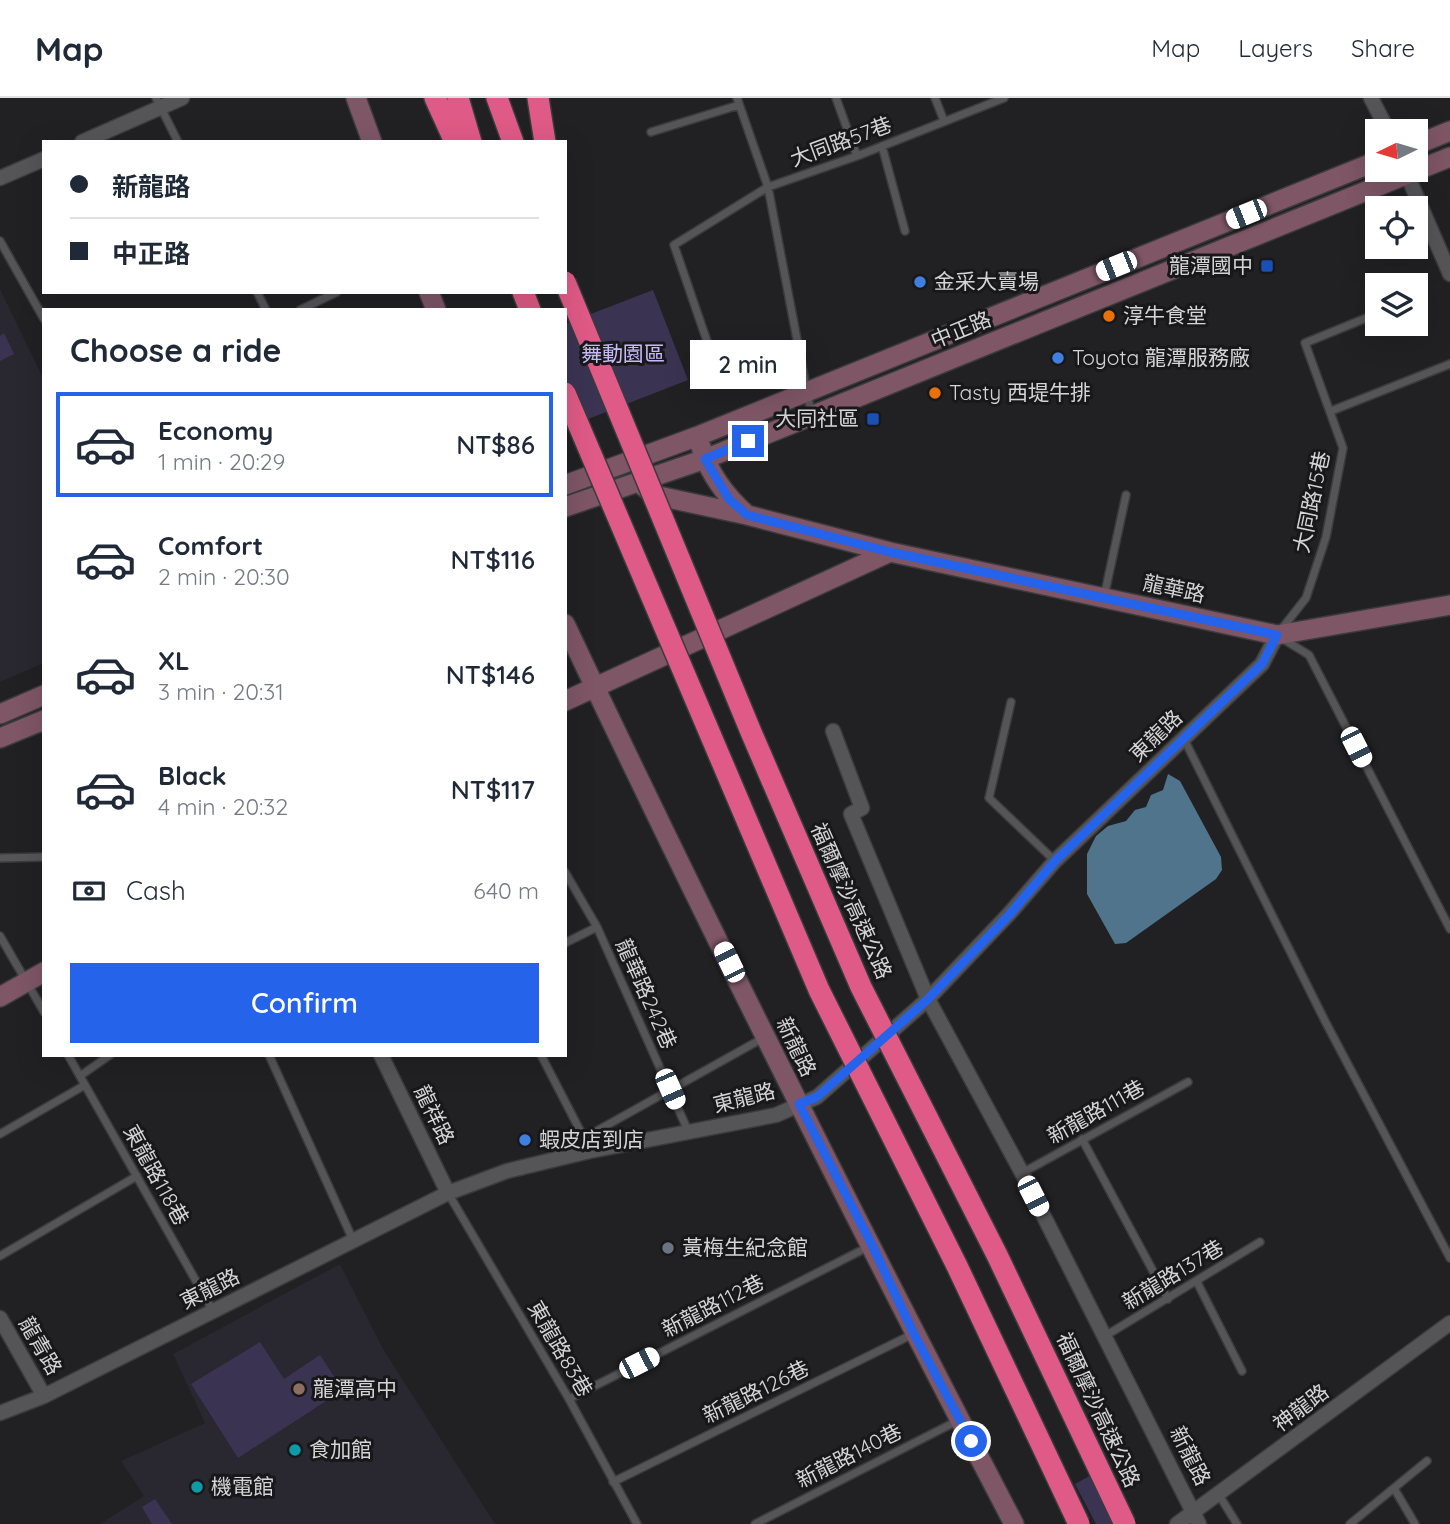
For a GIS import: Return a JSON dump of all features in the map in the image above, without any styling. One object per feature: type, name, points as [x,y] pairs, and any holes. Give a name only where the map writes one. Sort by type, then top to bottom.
[{"type":"highway","points":[[435,98],[454,140]]},
{"type":"highway","points":[[458,98],[470,140]]},
{"type":"highway","points":[[497,98],[512,140]]},
{"type":"highway","points":[[538,98],[545,140]]},
{"type":"highway","name":"福爾摩沙高速公路","points":[[567,287],[751,732],[861,987],[997,1255],[1125,1524]]},
{"type":"highway","points":[[567,398],[820,990],[957,1266],[1079,1524]]},
{"type":"street","points":[[86,140],[158,103],[183,98]]},
{"type":"street","points":[[356,98],[371,140]]},
{"type":"street","points":[[1371,98],[1382,119]]},
{"type":"street","points":[[1428,140],[1450,131]]},
{"type":"street","name":"中正路","points":[[1428,164],[1450,157]]},
{"type":"street","points":[[0,178],[42,160]]},
{"type":"street","name":"中正路","points":[[567,484],[698,436],[1365,165]]},
{"type":"street","name":"中正路","points":[[567,506],[705,459],[1382,182]]},
{"type":"street","points":[[1410,182],[1450,274]]},
{"type":"street","points":[[698,436],[705,459],[729,499],[747,515]]},
{"type":"street","points":[[630,461],[639,482]]},
{"type":"street","name":"龍華路","points":[[639,482],[654,495],[747,515],[890,552],[1277,635],[1450,605]]},
{"type":"street","points":[[567,700],[890,552]]},
{"type":"street","name":"新龍路","points":[[567,628],[799,1104],[872,1245],[914,1334],[1014,1524]]},
{"type":"street","name":"東龍路","points":[[0,1413],[44,1396],[448,1193],[587,1144],[689,1133],[776,1115],[817,1097],[928,999],[1009,915],[1055,861],[1262,664],[1277,635]]},
{"type":"street","points":[[0,713],[42,696]]},
{"type":"street","points":[[0,738],[42,721]]},
{"type":"street","name":"新龍路","points":[[833,731],[862,808],[851,814],[928,999],[1022,1173],[1196,1518]]},
{"type":"street","points":[[0,997],[35,977]]},
{"type":"street","name":"龍祥路","points":[[383,1057],[448,1193]]},
{"type":"street","name":"龍青路","points":[[0,1318],[44,1396]]},
{"type":"street","name":"神龍路","points":[[1177,1524],[1196,1518],[1219,1495],[1450,1323]]},
{"type":"lane","points":[[836,98],[857,156]]},
{"type":"lane","points":[[935,98],[944,121]]},
{"type":"lane","name":"大同路57巷","points":[[720,379],[674,245],[768,187],[857,156],[1004,98]]},
{"type":"lane","points":[[651,132],[738,102],[768,187],[805,392],[812,415]]},
{"type":"lane","points":[[158,103],[177,140]]},
{"type":"lane","points":[[883,146],[905,231]]},
{"type":"lane","points":[[0,241],[42,315]]},
{"type":"lane","points":[[304,308],[333,294]]},
{"type":"lane","name":"大同路15巷","points":[[1277,635],[1306,598],[1326,537],[1343,448],[1305,343],[1365,318]]},
{"type":"lane","points":[[1331,411],[1450,364]]},
{"type":"lane","points":[[1104,597],[1126,495]]},
{"type":"lane","points":[[1277,635],[1309,655],[1450,929]]},
{"type":"lane","points":[[1011,702],[989,798],[1055,861]]},
{"type":"lane","points":[[1184,738],[1325,1021],[1450,1258]]},
{"type":"lane","points":[[0,858],[42,857]]},
{"type":"lane","name":"龍華路242巷","points":[[567,875],[597,927],[689,1133]]},
{"type":"lane","points":[[567,942],[597,927]]},
{"type":"lane","points":[[0,936],[35,977],[42,1004]]},
{"type":"lane","points":[[542,1057],[587,1144],[670,1089],[766,1037]]},
{"type":"lane","name":"東龍路118巷","points":[[69,1057],[213,1311]]},
{"type":"lane","points":[[80,1076],[107,1057]]},
{"type":"lane","points":[[270,1057],[353,1241]]},
{"type":"lane","name":"新龍路111巷","points":[[1022,1173],[1188,1082]]},
{"type":"lane","points":[[0,1134],[85,1086]]},
{"type":"lane","points":[[1082,1139],[1168,1299]]},
{"type":"lane","points":[[0,1256],[137,1176]]},
{"type":"lane","name":"東龍路83巷","points":[[448,1193],[569,1399],[637,1524]]},
{"type":"lane","name":"新龍路137巷","points":[[1104,1336],[1260,1242]]},
{"type":"lane","name":"新龍路112巷","points":[[569,1399],[872,1245]]},
{"type":"lane","points":[[1197,1282],[1242,1371]]},
{"type":"lane","name":"新龍路126巷","points":[[613,1482],[914,1334]]},
{"type":"lane","name":"新龍路140巷","points":[[755,1524],[960,1420]]},
{"type":"lane","points":[[1350,1524],[1395,1490],[1427,1461]]},
{"type":"lane","points":[[1395,1490],[1415,1524]]},
{"type":"lane","points":[[1219,1495],[1237,1524]]},
{"type":"shaded area","points":[[0,289],[42,376],[42,664],[0,682]]},
{"type":"shaded area","name":"龍潭高中","points":[[340,1264],[383,1349],[495,1524],[100,1524],[144,1496],[121,1461],[205,1423],[173,1354]]},
{"type":"green space","name":"舞動園區","points":[[653,290],[688,380],[567,427],[567,323]]},
{"type":"green space","points":[[4,333],[14,354],[0,361],[0,336]]},
{"type":"green space","points":[[260,1342],[284,1379],[320,1355],[343,1390],[238,1458],[191,1384]]},
{"type":"green space","points":[[1104,1468],[1134,1524],[1096,1524],[1075,1484]]},
{"type":"green space","points":[[155,1499],[172,1524],[152,1524],[142,1507]]},
{"type":"water","points":[[1168,774],[1180,781],[1221,857],[1222,870],[1216,879],[1126,943],[1115,944],[1087,894],[1087,854],[1096,836],[1108,826],[1126,821],[1135,810],[1146,807],[1151,795],[1163,790]]},
{"type":"place","name":"龍潭國中","points":[[1267,266]]},
{"type":"place","name":"金采大賣場","points":[[920,282]]},
{"type":"place","name":"淳牛食堂","points":[[1109,316]]},
{"type":"place","name":"Toyota 龍潭服務廠","points":[[1058,358]]},
{"type":"place","name":"Tasty 西堤牛排","points":[[935,393]]},
{"type":"place","name":"大同社區","points":[[873,419]]},
{"type":"place","name":"蝦皮店到店","points":[[525,1140]]},
{"type":"place","name":"黃梅生紀念館","points":[[668,1248]]},
{"type":"place","name":"龍潭高中","points":[[299,1389]]},
{"type":"place","name":"食加館","points":[[295,1450]]},
{"type":"place","name":"機電館","points":[[197,1487]]},
{"type":"route","points":[[748,441],[705,459],[729,499],[747,515],[890,552],[1277,635],[1262,664],[1055,861],[1009,915],[928,999],[817,1097],[799,1104],[872,1245],[914,1334],[971,1441]]}]
